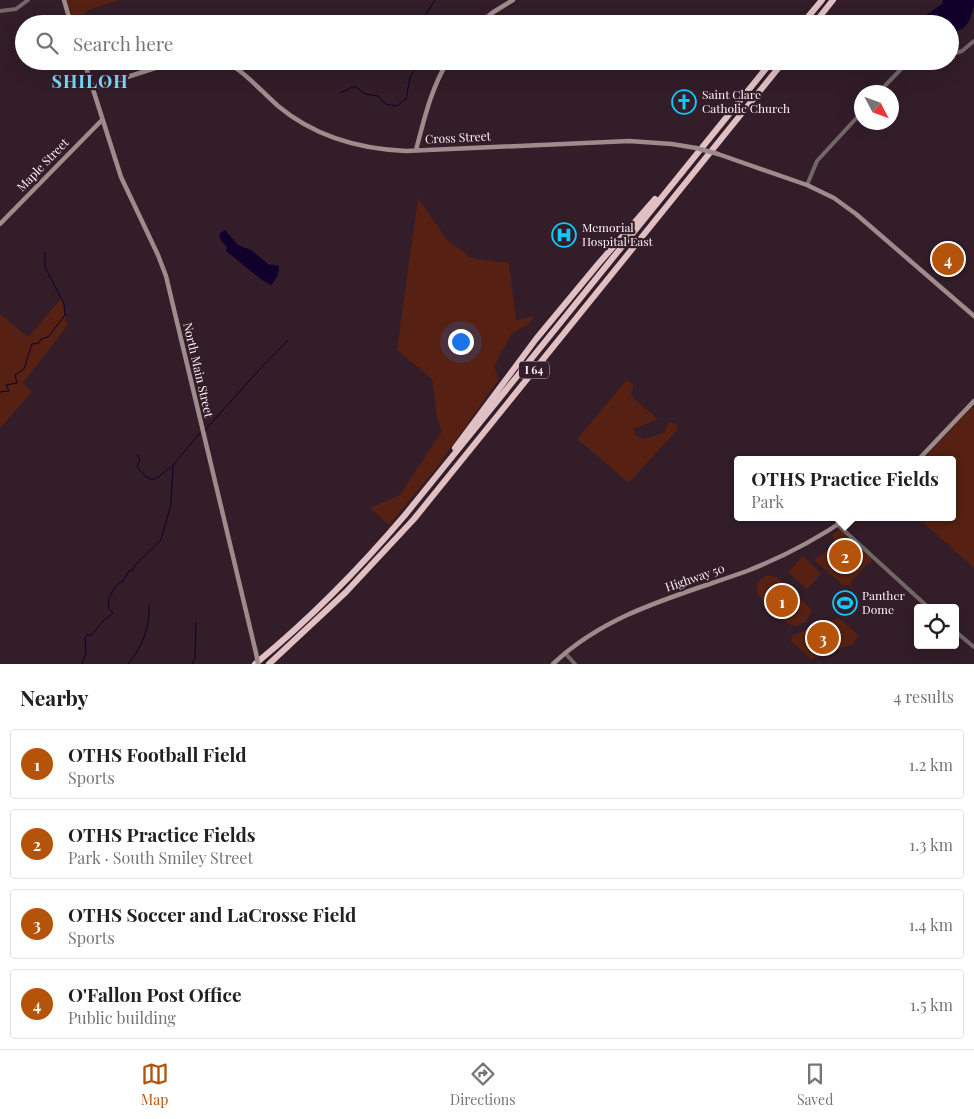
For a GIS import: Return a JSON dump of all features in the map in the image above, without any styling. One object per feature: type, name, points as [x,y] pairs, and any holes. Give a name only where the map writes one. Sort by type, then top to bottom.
[{"type":"highway","points":[[810,15],[822,0]]},
{"type":"highway","points":[[821,15],[833,0]]},
{"type":"highway","points":[[257,664],[324,602],[393,529],[542,332],[599,263],[689,164],[765,70]]},
{"type":"highway","name":"I 64","points":[[269,664],[340,598],[378,560],[414,519],[777,70]]},
{"type":"main road","points":[[64,0],[68,15]]},
{"type":"main road","points":[[490,15],[513,0]]},
{"type":"main road","name":"North Main Street","points":[[87,70],[122,177],[158,254],[166,276],[256,653],[257,664]]},
{"type":"main road","points":[[93,88],[149,70]]},
{"type":"main road","name":"Cross Street","points":[[238,70],[280,107],[312,129],[337,139],[371,148],[416,150],[629,141],[672,144],[718,154],[807,185],[834,198],[856,214],[974,316]]},
{"type":"main road","points":[[416,150],[430,101],[443,70]]},
{"type":"main road","name":"Maple Street","points":[[0,224],[102,120]]},
{"type":"main road","points":[[922,456],[974,400]]},
{"type":"main road","name":"Highway 50","points":[[553,664],[595,631],[617,619],[654,603],[766,563],[806,544],[844,521]]},
{"type":"street","points":[[0,11],[16,9],[28,0]]},
{"type":"street","points":[[959,52],[974,41]]},
{"type":"street","points":[[886,85],[900,70]]},
{"type":"street","points":[[807,185],[817,161],[854,121]]},
{"type":"street","points":[[838,525],[925,604]]},
{"type":"street","points":[[959,634],[974,647]]},
{"type":"street","points":[[565,653],[575,664]]},
{"type":"shaded area","points":[[67,0],[119,0],[89,10],[82,15],[72,15]]},
{"type":"shaded area","points":[[943,0],[974,0],[971,17],[965,26],[959,30],[959,15],[926,15],[942,4]]},
{"type":"shaded area","points":[[418,198],[447,240],[472,258],[509,263],[516,320],[534,316],[529,324],[512,333],[494,366],[499,379],[437,467],[389,525],[370,508],[400,495],[442,431],[437,418],[432,379],[397,350]]},
{"type":"shaded area","points":[[225,230],[238,245],[251,250],[268,264],[279,266],[277,276],[271,285],[226,251],[227,247],[221,241],[220,235]]},
{"type":"shaded area","points":[[62,298],[67,326],[23,383],[32,392],[0,428],[0,314],[28,337]]},
{"type":"shaded area","points":[[627,380],[634,385],[631,392],[633,398],[658,419],[634,429],[636,436],[645,439],[664,433],[669,422],[676,424],[678,427],[629,483],[577,439]]},
{"type":"shaded area","points":[[972,407],[974,409],[974,568],[921,521],[956,521],[956,456],[926,456]]},
{"type":"shaded area","points":[[840,529],[872,560],[851,582],[851,585],[841,585],[840,582],[814,560],[836,544],[832,535]]},
{"type":"shaded area","points":[[803,556],[821,574],[807,589],[788,572]]},
{"type":"shaded area","points":[[766,576],[778,578],[812,610],[806,622],[796,626],[789,624],[764,603],[758,594],[757,585]]},
{"type":"shaded area","points":[[839,618],[858,635],[853,644],[811,659],[791,641],[793,635]]},
{"type":"waterway","points":[[425,15],[435,0]]},
{"type":"waterway","points":[[340,93],[355,86],[365,94],[378,96],[385,104],[397,106],[406,99],[410,77],[415,70]]},
{"type":"waterway","points":[[0,392],[9,391],[6,385],[17,383],[15,375],[24,369],[32,344],[39,343],[41,339],[48,337],[65,315],[64,304],[45,267],[45,252]]},
{"type":"waterway","points":[[205,430],[288,340]]},
{"type":"waterway","points":[[82,664],[86,654],[85,638],[87,635],[92,635],[102,622],[113,613],[108,608],[108,600],[114,589],[123,581],[129,571],[133,570],[135,565],[161,540],[171,504],[173,465],[200,433]]},
{"type":"waterway","points":[[137,455],[140,459],[137,467],[151,479],[158,477],[171,467]]},
{"type":"waterway","points":[[128,664],[144,637],[148,622],[149,606]]},
{"type":"waterway","points":[[192,664],[195,659],[196,623]]},
{"type":"place","name":"Saint Clare Catholic Church","points":[[684,102]]},
{"type":"place","name":"Memorial Hospital East","points":[[564,235]]},
{"type":"place","name":"O'Fallon Post Office","points":[[948,259]]},
{"type":"place","name":"OTHS Practice Fields","points":[[845,556]]},
{"type":"place","name":"OTHS Football Field","points":[[782,601]]},
{"type":"place","name":"Panther Dome","points":[[845,603]]},
{"type":"place","name":"OTHS Soccer and LaCrosse Field","points":[[823,638]]},
{"type":"district","name":"SHILOH","points":[[90,82]]}]
